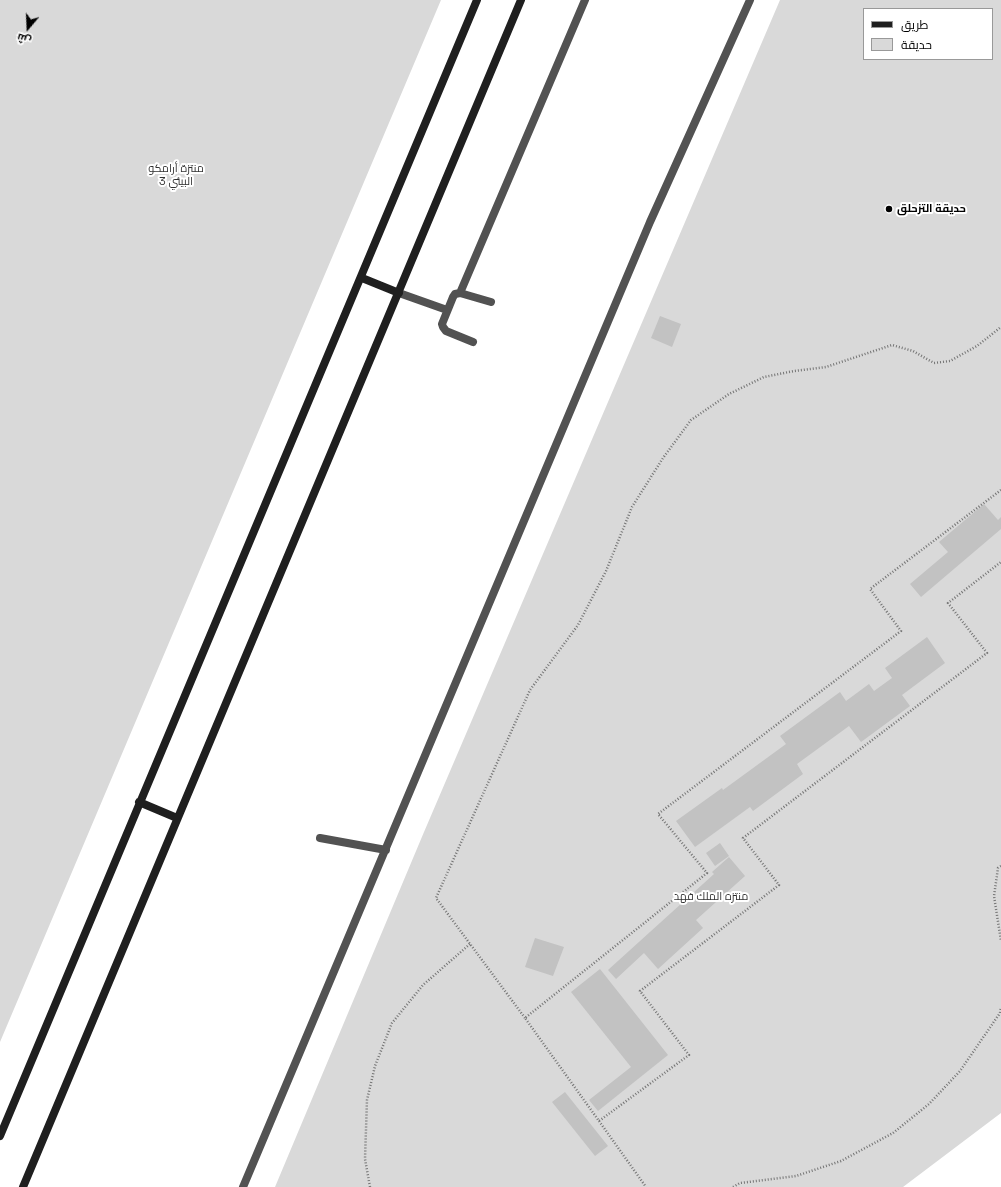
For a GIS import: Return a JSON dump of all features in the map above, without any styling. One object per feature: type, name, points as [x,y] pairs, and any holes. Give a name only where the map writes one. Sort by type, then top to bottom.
[{"type":"street","points":[[0,1136],[139,802],[362,278],[478,0]]},
{"type":"street","points":[[23,1187],[521,0]]},
{"type":"street","points":[[362,278],[399,293]]},
{"type":"street","points":[[139,802],[177,818]]},
{"type":"lane","points":[[460,293],[585,0]]},
{"type":"lane","points":[[243,1187],[650,222],[750,0]]},
{"type":"lane","points":[[399,293],[447,310]]},
{"type":"lane","points":[[473,342],[446,331],[443,328],[442,324],[452,297],[455,294],[460,293],[491,302]]},
{"type":"lane","points":[[320,838],[386,850]]},
{"type":"path","points":[[646,1187],[525,1018],[436,898],[530,690],[578,625],[606,571],[632,507],[663,458],[691,420],[729,394],[764,377],[826,367],[892,345],[913,351],[934,363],[950,361],[977,346],[1001,327]]},
{"type":"path","points":[[525,1018],[707,873],[658,814],[902,630],[870,589],[1001,490]]},
{"type":"path","points":[[599,1121],[689,1055],[640,991],[779,886],[743,838],[987,653],[948,603],[1001,562]]},
{"type":"path","points":[[1001,866],[998,868],[994,896],[1001,941]]},
{"type":"path","points":[[370,1187],[364,1159],[367,1100],[375,1066],[392,1023],[423,984],[470,944]]},
{"type":"path","points":[[733,1187],[740,1184],[796,1176],[841,1161],[893,1133],[929,1104],[960,1071],[1000,1013],[1001,1007]]},
{"type":"green space","name":"منتزة أرامكو البيئي 3","points":[[0,0],[441,0],[0,1042]]},
{"type":"green space","name":"منتزه الملك فهد","points":[[780,0],[1001,0],[1001,1113],[903,1187],[275,1187],[424,832]]},
{"type":"building","points":[[660,316],[681,324],[672,347],[651,338]]},
{"type":"building","points":[[984,504],[998,520],[1001,517],[1001,529],[921,597],[910,584],[948,552],[939,542]]},
{"type":"building","points":[[927,637],[945,663],[902,695],[910,706],[861,742],[849,726],[797,764],[803,774],[753,811],[750,807],[695,847],[676,821],[722,788],[723,790],[786,744],[780,736],[840,692],[846,701],[869,684],[874,691],[892,678],[885,668]]},
{"type":"building","points":[[720,843],[729,856],[715,866],[706,853]]},
{"type":"building","points":[[729,857],[745,876],[696,920],[703,928],[658,969],[644,953],[616,979],[608,970],[714,874],[712,872]]},
{"type":"building","points":[[535,938],[564,947],[553,976],[525,967]]},
{"type":"building","points":[[600,969],[668,1055],[598,1111],[589,1100],[631,1067],[571,992]]},
{"type":"building","points":[[565,1092],[608,1146],[595,1156],[552,1102]]},
{"type":"place","name":"حديقة التزحلق","points":[[889,209]]}]
